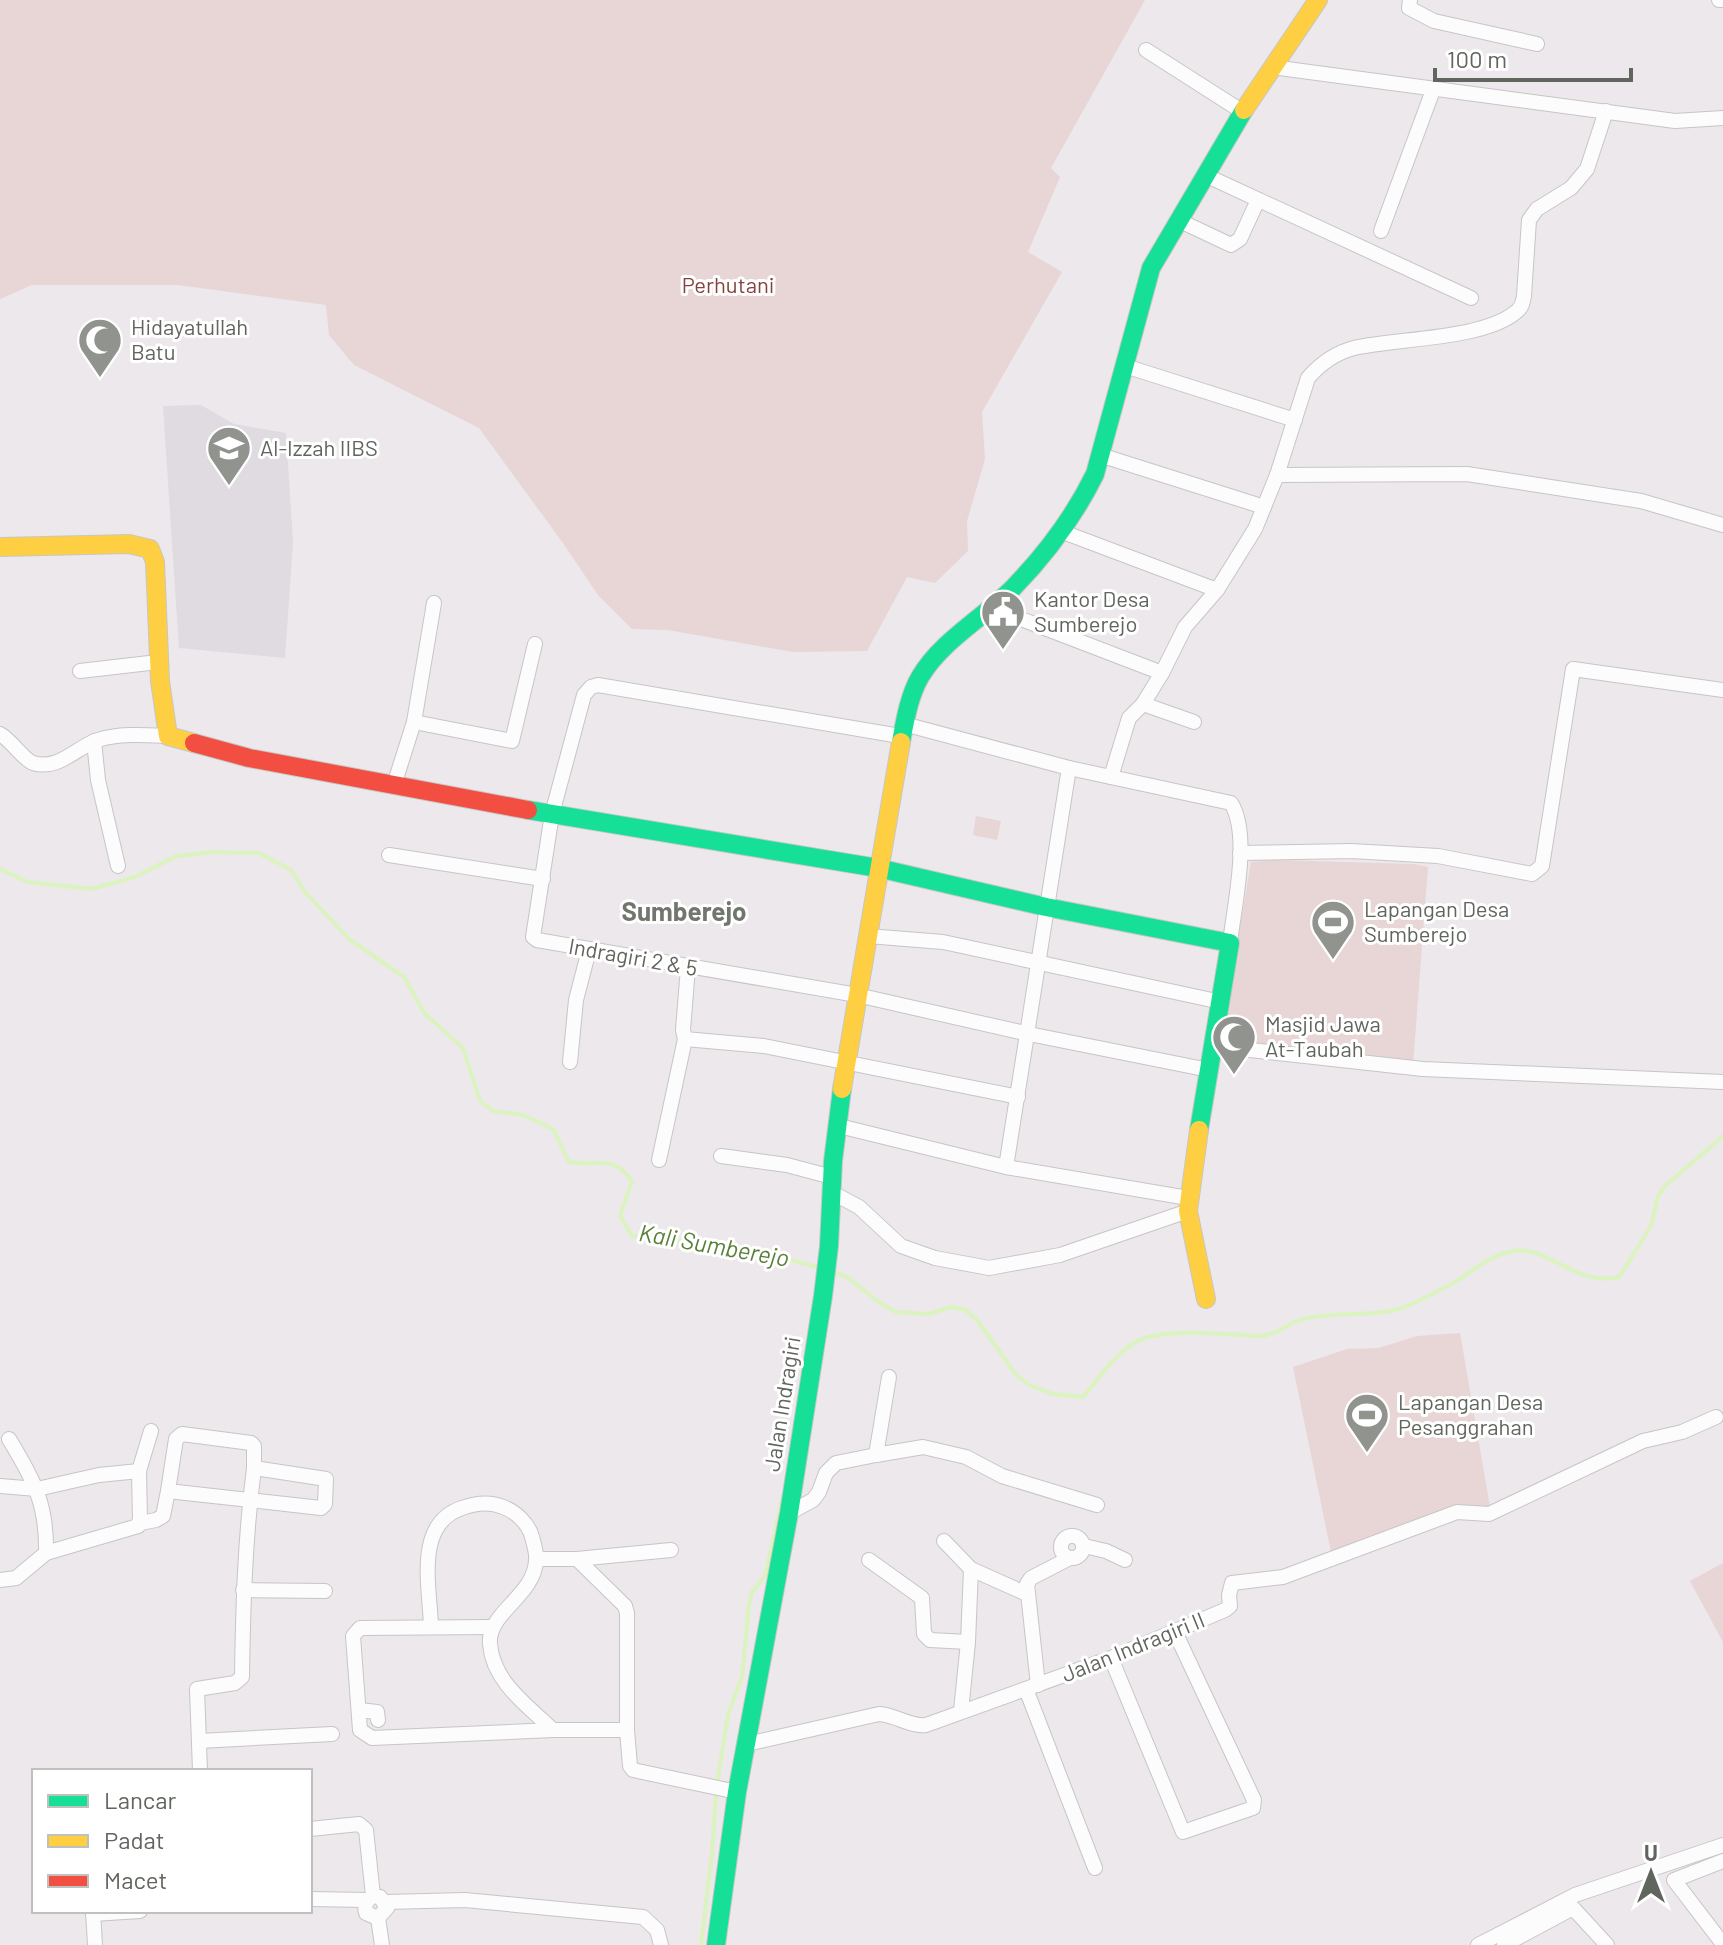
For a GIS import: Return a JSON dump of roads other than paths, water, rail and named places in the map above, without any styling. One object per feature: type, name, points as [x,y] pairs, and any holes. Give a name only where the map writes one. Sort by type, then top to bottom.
[{"type":"street","name":"Jalan Indragiri","points":[[716,1945],[731,1790],[747,1744],[789,1513],[823,1296],[845,1063],[902,730],[919,680],[931,662],[995,605],[1063,532],[1087,491],[1125,366],[1144,284],[1178,220],[1243,112],[1318,0]]},
{"type":"street","points":[[1410,0],[1409,8],[1434,21],[1537,44]]},
{"type":"street","points":[[1146,50],[1243,112]]},
{"type":"street","points":[[1272,67],[1675,121],[1723,118]]},
{"type":"street","points":[[1381,231],[1433,90]]},
{"type":"street","points":[[1111,777],[1129,718],[1143,704],[1185,627],[1217,590],[1255,529],[1277,475],[1308,378],[1334,355],[1354,348],[1449,335],[1515,314],[1524,296],[1529,220],[1537,209],[1571,188],[1587,169],[1606,111]]},
{"type":"street","points":[[1205,175],[1471,298]]},
{"type":"street","points":[[1178,220],[1231,245],[1240,239],[1258,200]]},
{"type":"street","points":[[1125,366],[1295,420]]},
{"type":"street","points":[[1100,455],[1264,507]]},
{"type":"street","points":[[1277,475],[1467,474],[1641,501],[1723,525]]},
{"type":"street","points":[[1063,532],[1217,590]]},
{"type":"street","points":[[0,547],[129,544],[150,549],[155,562],[158,662],[168,736]]},
{"type":"street","points":[[394,785],[414,722],[434,603]]},
{"type":"street","points":[[1008,614],[1162,673]]},
{"type":"street","points":[[414,722],[512,741],[535,644]]},
{"type":"street","points":[[80,671],[158,662]]},
{"type":"street","points":[[1206,1299],[1188,1204],[1230,943],[1240,853],[1351,851],[1438,856],[1532,874],[1542,866],[1573,669],[1723,690]]},
{"type":"street","name":"Indragiri 2 & 5","points":[[1209,1070],[857,995],[589,950],[533,937],[552,814],[584,695],[591,687],[598,685],[902,730],[1231,803],[1236,811],[1240,853]]},
{"type":"street","points":[[1143,704],[1194,722]]},
{"type":"street","points":[[0,734],[15,744],[28,760],[47,764],[73,755],[94,741],[168,736],[249,758],[394,785],[878,868],[1046,907],[1230,943]]},
{"type":"street","points":[[94,741],[98,780],[118,866]]},
{"type":"street","points":[[1006,1167],[1069,768]]},
{"type":"street","points":[[389,855],[543,879]]},
{"type":"street","points":[[868,936],[943,942],[1221,1002]]},
{"type":"street","points":[[570,1062],[576,1000],[589,950]]},
{"type":"street","points":[[659,1160],[685,1039],[688,967]]},
{"type":"street","points":[[685,1039],[764,1046],[1018,1097]]},
{"type":"street","points":[[1214,1046],[1423,1069],[1723,1082]]},
{"type":"street","points":[[839,1126],[1006,1167],[1188,1204]]},
{"type":"street","points":[[721,1156],[787,1165],[832,1184],[901,1246],[935,1258],[989,1268],[1060,1255],[1188,1204]]},
{"type":"street","points":[[876,1455],[889,1377]]},
{"type":"street","name":"Jalan Indragiri II","points":[[747,1744],[870,1715],[887,1715],[923,1726],[1111,1658],[1228,1608],[1232,1583],[1283,1577],[1457,1512],[1489,1514],[1643,1441],[1682,1432],[1716,1417]]},
{"type":"street","points":[[140,1523],[139,1471],[151,1431]]},
{"type":"street","points":[[0,1580],[16,1578],[46,1553],[163,1516],[176,1439],[180,1434],[253,1444],[254,1468],[243,1590],[242,1677],[235,1683],[197,1689],[200,1769]]},
{"type":"street","points":[[9,1439],[37,1489],[47,1526],[46,1553]]},
{"type":"street","points":[[789,1513],[813,1500],[830,1467],[846,1459],[917,1447],[966,1457],[1002,1476],[1097,1505]]},
{"type":"street","points":[[168,1491],[321,1508],[325,1504],[326,1479],[254,1468]]},
{"type":"street","points":[[0,1486],[37,1489],[99,1475],[139,1471]]},
{"type":"street","points":[[431,1627],[429,1542],[438,1522],[448,1512],[476,1503],[491,1503],[516,1513],[531,1531],[537,1559],[529,1586],[492,1627],[490,1644],[498,1677],[553,1730]]},
{"type":"street","points":[[1095,1868],[1032,1687],[1027,1594],[1029,1580],[1070,1558],[1065,1556],[1061,1547],[1065,1538],[1075,1536],[1083,1541],[1084,1546],[1125,1560]]},
{"type":"street","points":[[944,1541],[971,1569],[1027,1594]]},
{"type":"street","points":[[537,1559],[577,1559],[671,1550]]},
{"type":"street","points":[[577,1559],[625,1606],[627,1613],[630,1766],[639,1773],[731,1790]]},
{"type":"street","points":[[869,1560],[922,1598],[926,1638],[968,1642]]},
{"type":"street","points":[[961,1711],[971,1569]]},
{"type":"street","points":[[243,1590],[325,1591]]},
{"type":"street","points":[[492,1627],[360,1628],[355,1631],[360,1730],[372,1738],[627,1730]]},
{"type":"street","points":[[1111,1658],[1183,1832],[1253,1808],[1254,1800],[1175,1632]]},
{"type":"street","points":[[359,1710],[377,1712],[378,1720]]},
{"type":"street","points":[[199,1741],[332,1734]]},
{"type":"street","points":[[312,1829],[363,1826],[375,1899]]},
{"type":"street","points":[[1478,1945],[1575,1895],[1723,1845]]},
{"type":"street","points":[[1723,1861],[1674,1881],[1723,1944]]},
{"type":"street","points":[[312,1899],[465,1900],[643,1917],[657,1930],[661,1945]]},
{"type":"street","points":[[375,1899],[365,1906],[366,1913],[378,1918],[382,1945]]},
{"type":"street","points":[[1504,1945],[1573,1908],[1607,1945]]},
{"type":"street","points":[[93,1913],[95,1945]]},
{"type":"waterway","name":"Kali Sumberejo","points":[[0,869],[28,882],[92,889],[135,877],[176,856],[214,852],[259,853],[291,870],[305,892],[349,939],[404,977],[424,1013],[463,1048],[480,1101],[493,1111],[523,1115],[553,1129],[569,1162],[611,1164],[625,1172],[632,1181],[620,1216],[632,1236],[733,1246],[822,1268]]},
{"type":"waterway","name":"Kali Sumberejo","points":[[830,1271],[847,1277],[896,1312],[928,1314],[952,1307],[966,1310],[977,1320],[1017,1376],[1029,1385],[1053,1394],[1083,1397],[1119,1355],[1145,1338],[1177,1333],[1262,1336],[1307,1318],[1387,1312],[1413,1304],[1505,1253],[1527,1251],[1589,1276],[1604,1279],[1619,1277],[1651,1226],[1658,1196],[1665,1186],[1723,1136]]},
{"type":"waterway","points":[[717,1784],[728,1714],[742,1677],[749,1604],[752,1592],[765,1576],[782,1500]]},
{"type":"waterway","points":[[701,1945],[716,1793]]},
{"type":"place","name":"Hidayatullah Batu","points":[[100,379]]},
{"type":"place","name":"Al-Izzah IIBS","points":[[229,487]]},
{"type":"place","name":"Kantor Desa Sumberejo","points":[[1003,651]]},
{"type":"place","name":"Lapangan Desa Sumberejo","points":[[1333,961]]},
{"type":"place","name":"Masjid Jawa At-Taubah","points":[[1234,1076]]},
{"type":"place","name":"Lapangan Desa Pesanggrahan","points":[[1367,1454]]},
{"type":"district","name":"Sumberejo","points":[[684,912]]},
{"type":"park label","name":"Perhutani","points":[[728,285]]}]
